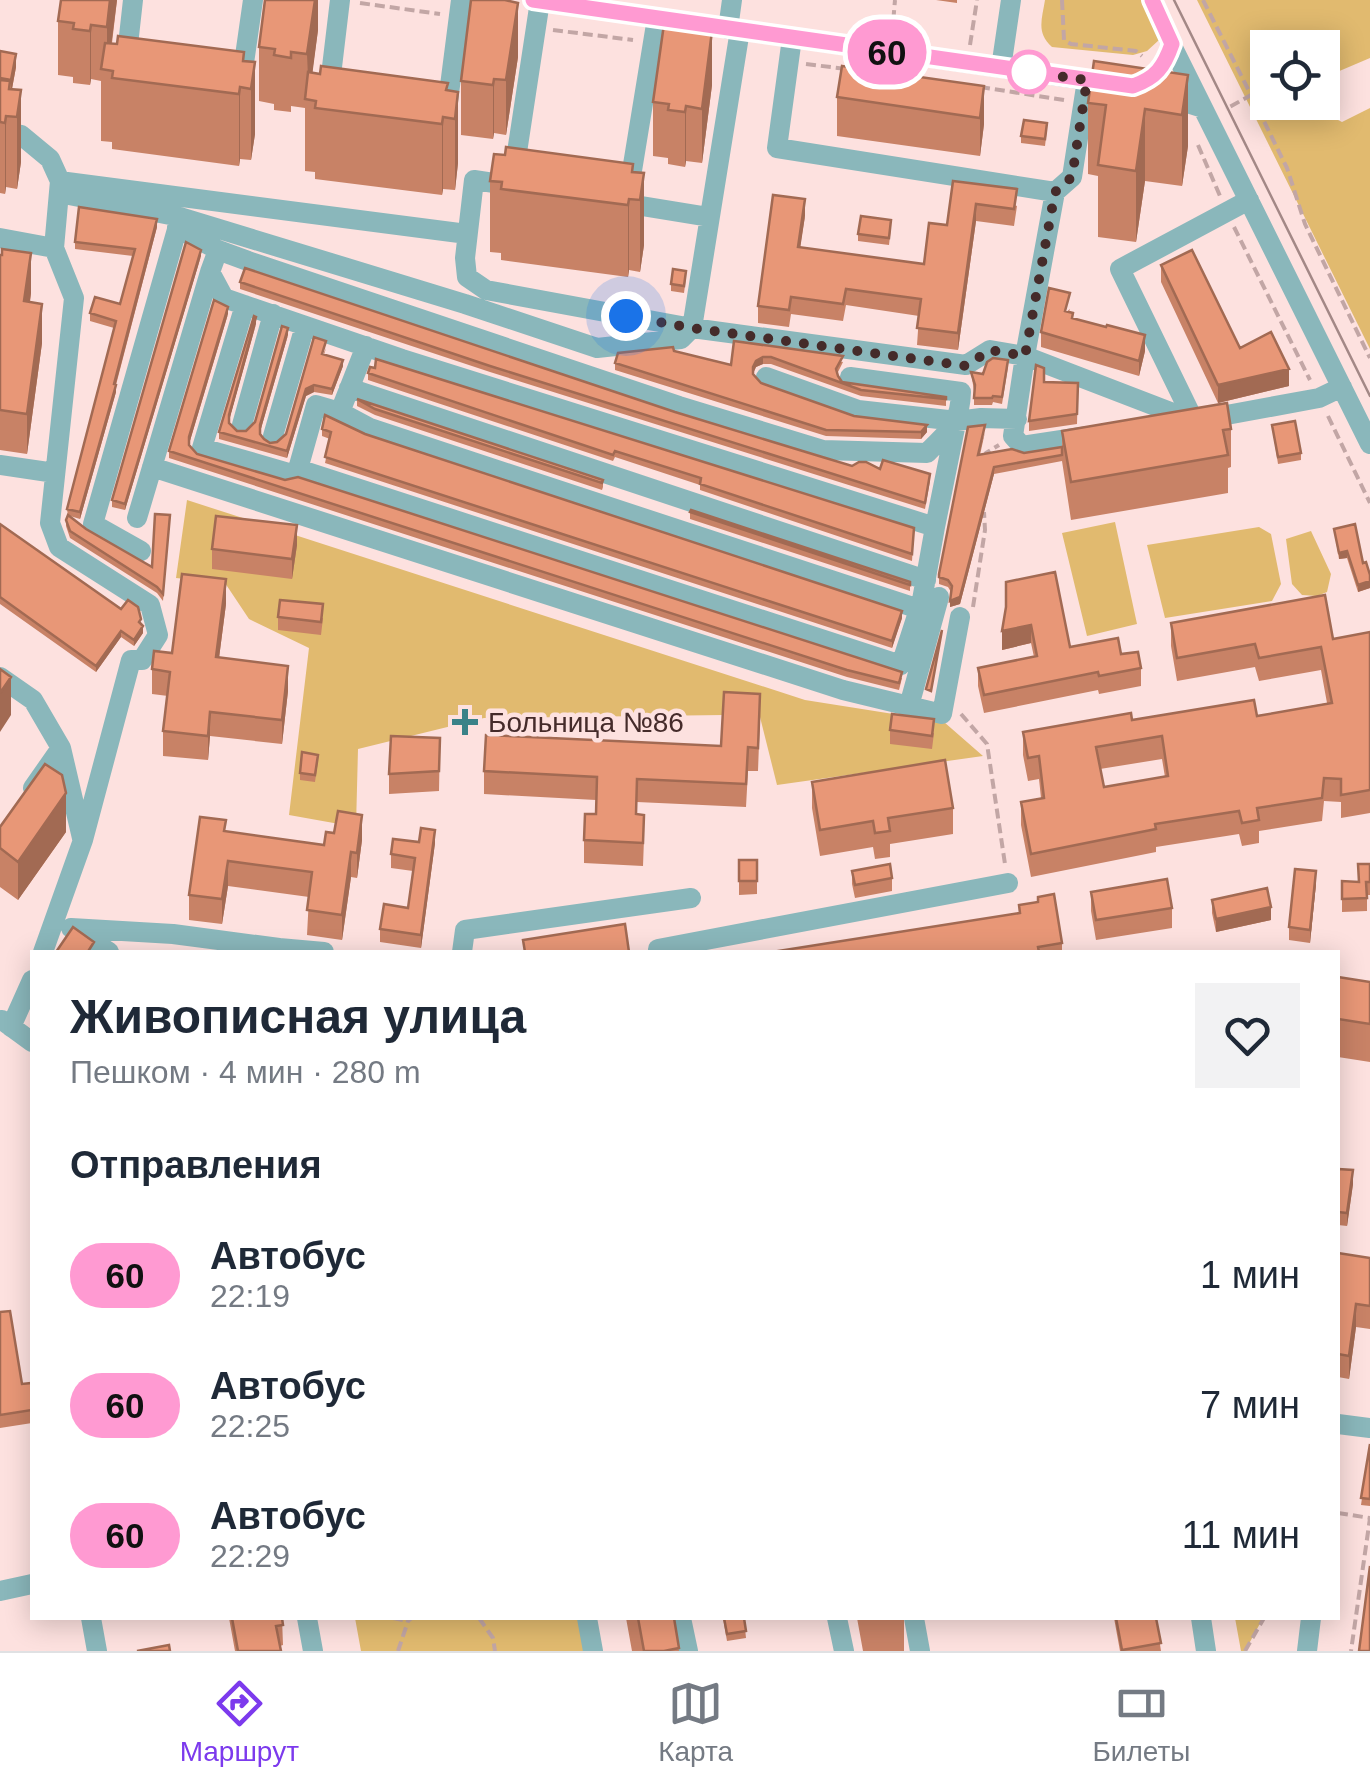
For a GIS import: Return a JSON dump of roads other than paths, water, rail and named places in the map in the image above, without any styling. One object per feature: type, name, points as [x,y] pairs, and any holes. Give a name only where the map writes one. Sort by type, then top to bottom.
[{"type":"street","points":[[133,0],[124,78],[144,80]]},
{"type":"street","points":[[221,88],[240,90],[252,0]]},
{"type":"street","points":[[326,114],[340,0]]},
{"type":"street","points":[[424,128],[444,130],[461,0]]},
{"type":"street","points":[[1118,84],[537,0],[521,187],[474,180],[465,258],[467,276],[486,290],[692,328],[966,366],[990,350],[1025,356],[1194,420]]},
{"type":"street","points":[[60,187],[446,298],[598,348],[681,339],[692,328],[709,216],[734,30],[732,0]]},
{"type":"street","points":[[1001,68],[1011,0]]},
{"type":"street","points":[[1152,0],[1201,120],[1248,200],[1370,444]]},
{"type":"street","points":[[627,204],[657,18]]},
{"type":"street","points":[[792,38],[778,148],[1055,192]]},
{"type":"street","points":[[1172,44],[1152,80],[1201,120]]},
{"type":"street","points":[[1087,80],[1072,177],[1055,192],[1015,427],[1022,446],[1117,432]]},
{"type":"street","points":[[0,132],[21,135],[50,159],[60,187],[54,248],[74,298],[50,524],[59,546],[150,605],[158,636],[142,660],[131,660],[83,840],[43,950]]},
{"type":"street","points":[[60,187],[467,234]]},
{"type":"street","points":[[588,198],[709,216]]},
{"type":"street","points":[[1194,420],[1120,269],[1248,200]]},
{"type":"street","points":[[178,222],[218,250],[678,406],[823,450],[927,453],[957,422]]},
{"type":"street","points":[[141,551],[92,524],[178,222]]},
{"type":"street","points":[[0,238],[54,248]]},
{"type":"street","points":[[137,518],[218,250]]},
{"type":"street","points":[[210,272],[224,298],[935,527]]},
{"type":"street","points":[[245,305],[202,448],[289,474]]},
{"type":"street","points":[[242,425],[273,314]]},
{"type":"street","points":[[273,436],[305,326]]},
{"type":"street","points":[[340,412],[366,346]]},
{"type":"street","points":[[850,377],[961,392],[935,527],[932,588],[909,706]]},
{"type":"street","points":[[766,378],[858,410],[957,422],[981,418],[1015,427]]},
{"type":"street","points":[[1156,426],[1319,398],[1342,387]]},
{"type":"street","points":[[349,388],[932,588]]},
{"type":"street","points":[[919,609],[370,428],[340,412],[316,406],[298,469],[901,665],[919,609],[932,588]]},
{"type":"street","points":[[0,464],[55,473]]},
{"type":"street","points":[[152,467],[843,690],[942,714],[966,618]]},
{"type":"street","points":[[0,677],[34,700],[61,748],[83,840]]},
{"type":"street","points":[[20,806],[61,748]]},
{"type":"street","points":[[658,950],[1008,883]]},
{"type":"street","points":[[462,950],[465,930],[691,898]]},
{"type":"street","points":[[107,950],[71,928],[174,934],[278,950]]},
{"type":"street","points":[[30,987],[26,1000],[6,1023],[30,1041]]},
{"type":"street","points":[[1340,1424],[1370,1428]]},
{"type":"street","points":[[0,1591],[30,1584]]},
{"type":"street","points":[[91,1620],[97,1651]]},
{"type":"street","points":[[307,1620],[313,1651]]},
{"type":"street","points":[[587,1620],[593,1651]]},
{"type":"street","points":[[681,1620],[688,1651]]},
{"type":"street","points":[[837,1620],[844,1651]]},
{"type":"street","points":[[914,1620],[920,1651]]},
{"type":"street","points":[[1200,1620],[1206,1651]]},
{"type":"street","points":[[1307,1651],[1311,1620]]},
{"type":"tram line","points":[[1174,0],[1370,396]]},
{"type":"place","name":"Больница №86","points":[[465,722]]}]
